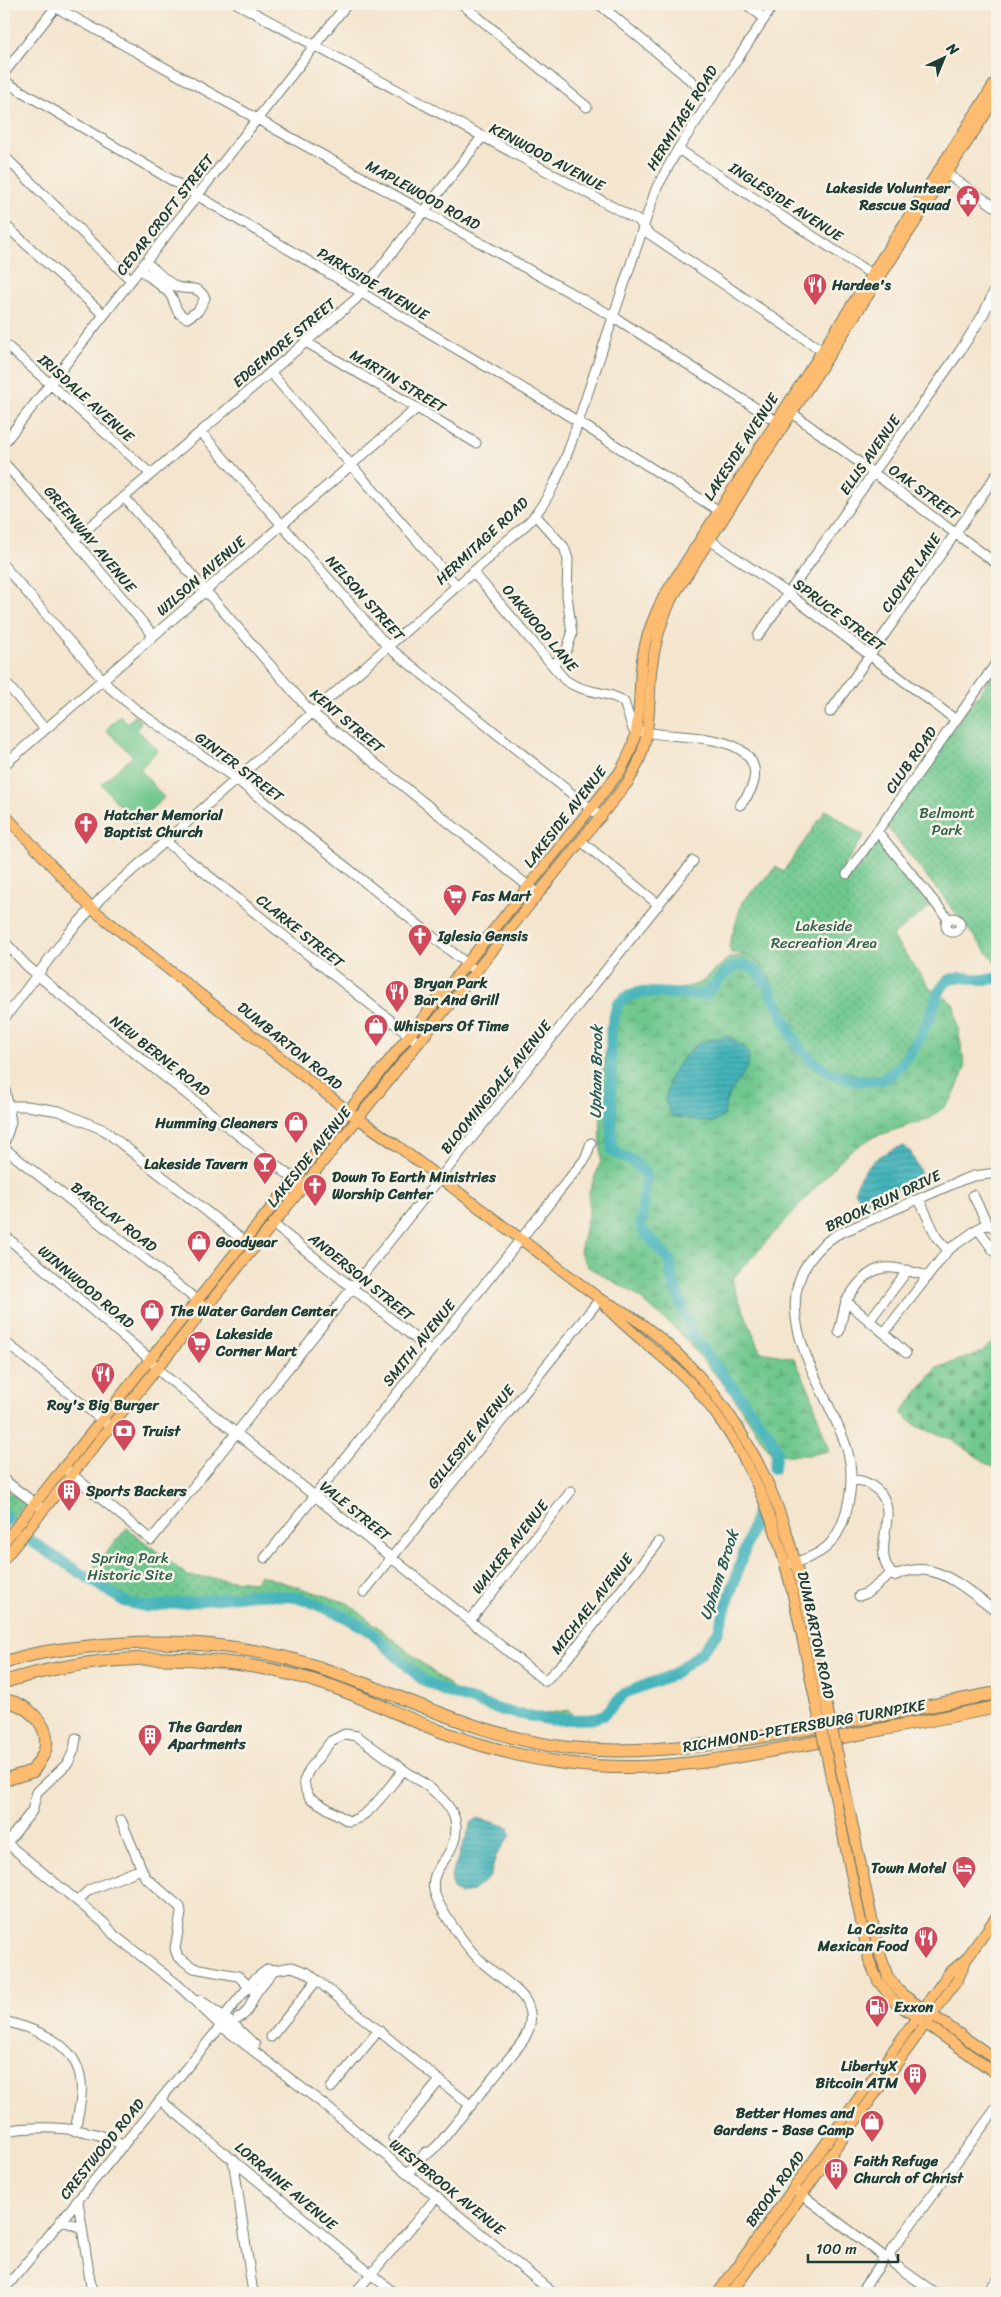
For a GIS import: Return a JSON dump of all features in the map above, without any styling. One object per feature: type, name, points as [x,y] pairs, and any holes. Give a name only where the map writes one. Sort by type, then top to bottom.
[{"type":"highway","name":"RICHMOND-PETERSBURG TURNPIKE","points":[[4,1663],[50,1651],[125,1642],[198,1643],[251,1650],[310,1664],[480,1729],[566,1747],[613,1751],[667,1750],[799,1731],[997,1692]]},
{"type":"highway","name":"RICHMOND-PETERSBURG TURNPIKE","points":[[4,1682],[23,1676],[90,1662],[124,1659],[166,1658],[224,1663],[284,1673],[330,1686],[438,1730],[504,1751],[574,1764],[622,1768],[682,1765],[729,1759],[997,1706]]},
{"type":"highway","points":[[936,1704],[975,1690],[997,1685]]},
{"type":"highway","points":[[4,1700],[25,1708],[36,1717],[42,1726],[46,1749],[33,1770],[4,1780]]},
{"type":"main road","name":"LAKESIDE AVENUE","points":[[45,1511],[601,817],[635,770],[643,731],[653,661],[660,629],[672,598],[706,538],[875,276],[997,80]]},
{"type":"main road","name":"LAKESIDE AVENUE","points":[[875,276],[947,174],[997,96]]},
{"type":"main road","name":"LAKESIDE AVENUE","points":[[722,513],[776,421],[788,411]]},
{"type":"main road","name":"LAKESIDE AVENUE","points":[[35,1503],[591,809],[625,764],[643,731]]},
{"type":"main road","name":"DUMBARTON ROAD","points":[[4,814],[92,908],[358,1119],[441,1178],[600,1299],[616,1318],[679,1372],[724,1425],[756,1481],[791,1564],[821,1703],[840,1765],[884,1969],[900,1992],[997,2060]]},
{"type":"main road","points":[[4,1542],[35,1503]]},
{"type":"main road","points":[[4,1560],[45,1511]]},
{"type":"main road","name":"DUMBARTON ROAD","points":[[821,1703],[829,1767],[872,1967],[888,1994],[921,2022],[997,2074]]},
{"type":"main road","name":"BROOK ROAD","points":[[731,2293],[798,2192],[928,2012],[949,1973],[966,1960],[997,1916]]},
{"type":"main road","name":"BROOK ROAD","points":[[718,2293],[798,2192]]},
{"type":"street","name":"KENWOOD AVENUE","points":[[238,4],[639,221],[648,233],[826,353]]},
{"type":"street","name":"CEDAR CROFT STREET","points":[[4,443],[347,4]]},
{"type":"street","points":[[464,4],[587,107]]},
{"type":"street","points":[[599,4],[712,98]]},
{"type":"street","points":[[746,4],[764,18]]},
{"type":"street","name":"HERMITAGE ROAD","points":[[4,1018],[92,908],[235,778],[474,572],[535,515],[551,493],[558,478],[656,189],[678,149],[774,4]]},
{"type":"street","points":[[4,73],[54,5]]},
{"type":"street","name":"MAPLEWOOD ROAD","points":[[54,5],[614,317],[776,421]]},
{"type":"street","name":"PARKSIDE AVENUE","points":[[4,81],[578,422],[722,513]]},
{"type":"street","name":"EDGEMORE STREET","points":[[74,540],[361,293],[482,137]]},
{"type":"street","name":"INGLESIDE AVENUE","points":[[678,149],[875,276]]},
{"type":"street","points":[[4,156],[131,280]]},
{"type":"street","points":[[947,174],[997,208]]},
{"type":"street","points":[[4,224],[104,314]]},
{"type":"street","points":[[143,266],[177,287],[197,288],[204,298],[198,312],[187,318],[181,316],[176,311],[170,295],[143,266]]},
{"type":"street","name":"ELLIS AVENUE","points":[[758,636],[977,325],[997,285]]},
{"type":"street","name":"MARTIN STREET","points":[[306,342],[476,443]]},
{"type":"street","name":"IRISDALE AVENUE","points":[[4,343],[151,474]]},
{"type":"street","points":[[270,372],[457,586]]},
{"type":"street","name":"WILSON AVENUE","points":[[4,765],[417,408]]},
{"type":"street","name":"OAK STREET","points":[[788,411],[874,472],[997,564]]},
{"type":"street","name":"NELSON STREET","points":[[201,432],[387,646],[601,817]]},
{"type":"street","name":"GREENWAY AVENUE","points":[[4,463],[74,540],[154,635]]},
{"type":"street","name":"CLOVER LANE","points":[[830,712],[997,474]]},
{"type":"street","name":"KENT STREET","points":[[124,497],[312,712],[538,894]]},
{"type":"street","points":[[535,515],[564,546],[568,559],[567,595],[572,626],[571,640],[553,666]]},
{"type":"street","name":"SPRUCE STREET","points":[[706,538],[789,594],[956,720]]},
{"type":"street","name":"GINTER STREET","points":[[4,566],[102,680],[140,712],[235,778],[477,971]]},
{"type":"street","name":"OAKWOOD LANE","points":[[474,572],[562,677],[577,688],[617,697],[624,702],[631,727],[643,731]]},
{"type":"street","name":"CLUB ROAD","points":[[847,874],[997,662]]},
{"type":"street","points":[[4,681],[45,729]]},
{"type":"street","points":[[643,731],[725,742],[743,750],[753,762],[755,774],[751,790],[740,805]]},
{"type":"street","points":[[877,831],[948,920]]},
{"type":"street","name":"CLARKE STREET","points":[[165,841],[419,1044]]},
{"type":"street","points":[[581,841],[659,904]]},
{"type":"street","name":"BLOOMINGDALE AVENUE","points":[[73,1475],[151,1540],[693,861]]},
{"type":"street","name":"NEW BERNE ROAD","points":[[4,941],[37,975],[304,1187]]},
{"type":"street","points":[[4,1084],[10,1129],[4,1146]]},
{"type":"street","points":[[6,1106],[43,1108],[91,1123],[120,1141],[254,1249]]},
{"type":"street","name":"SMITH AVENUE","points":[[265,1558],[585,1158],[591,1143]]},
{"type":"street","name":"BARCLAY ROAD","points":[[4,1146],[198,1300],[205,1310]]},
{"type":"street","name":"BROOK RUN DRIVE","points":[[791,1564],[825,1550],[837,1537],[850,1498],[852,1480],[846,1447],[798,1332],[794,1308],[798,1283],[813,1255],[831,1238],[974,1176],[997,1173]]},
{"type":"street","points":[[884,1334],[948,1250],[978,1229],[993,1226],[973,1195]]},
{"type":"street","points":[[919,1199],[937,1238],[948,1250]]},
{"type":"street","name":"ANDERSON STREET","points":[[274,1225],[431,1351]]},
{"type":"street","points":[[978,1229],[994,1251]]},
{"type":"street","name":"WINNWOOD ROAD","points":[[4,1235],[150,1360]]},
{"type":"street","points":[[839,1332],[846,1301],[865,1276],[882,1268],[894,1266],[928,1276]]},
{"type":"street","points":[[869,1321],[908,1270]]},
{"type":"street","name":"GILLESPIE AVENUE","points":[[364,1592],[600,1299]]},
{"type":"street","points":[[846,1301],[906,1353]]},
{"type":"street","points":[[4,1341],[112,1427]]},
{"type":"street","name":"VALE STREET","points":[[150,1360],[158,1369],[545,1681]]},
{"type":"street","points":[[64,1468],[73,1475]]},
{"type":"street","points":[[4,1480],[45,1511]]},
{"type":"street","points":[[852,1480],[867,1482],[884,1496],[888,1510],[882,1542],[885,1562],[892,1574]]},
{"type":"street","name":"WALKER AVENUE","points":[[470,1621],[571,1491]]},
{"type":"street","name":"MICHAEL AVENUE","points":[[545,1681],[566,1660],[659,1542]]},
{"type":"street","points":[[859,1596],[867,1593],[892,1574],[894,1576],[912,1568],[932,1570],[950,1579],[997,1612]]},
{"type":"street","points":[[404,1770],[360,1818],[344,1820],[320,1802],[310,1798],[306,1791],[305,1778],[334,1738],[345,1734],[354,1734],[440,1794],[454,1816],[456,1827],[454,1842],[434,1878],[437,1898],[470,1950],[520,1993],[530,2011],[530,2028],[526,2036],[438,2145],[424,2155],[410,2175]]},
{"type":"street","points":[[5,1842],[32,1811],[37,1792],[68,1764],[74,1750],[76,1738]]},
{"type":"street","points":[[121,1820],[141,1869],[150,1883],[180,1907],[181,1913],[175,1949],[178,1957],[196,1969],[238,1976],[256,1994]]},
{"type":"street","name":"WESTBROOK AVENUE","points":[[5,1842],[104,1923],[114,1935],[226,2023],[553,2293]]},
{"type":"street","points":[[77,1901],[90,1890],[141,1869]]},
{"type":"street","points":[[226,2023],[249,1985],[268,1969],[297,1968],[317,1980],[470,2106]]},
{"type":"street","points":[[226,2023],[246,2012],[256,1994],[274,1970]]},
{"type":"street","points":[[271,2037],[317,1980]]},
{"type":"street","points":[[4,2021],[43,2036],[61,2046],[75,2058],[80,2073],[82,2095],[75,2131]]},
{"type":"street","name":"CRESTWOOD ROAD","points":[[4,2290],[160,2100],[226,2023]]},
{"type":"street","points":[[331,2088],[379,2030]]},
{"type":"street","name":"WESTBROOK AVENUE","points":[[392,2138],[440,2080]]},
{"type":"street","name":"LORRAINE AVENUE","points":[[160,2100],[394,2293]]},
{"type":"street","points":[[860,2293],[997,2107]]},
{"type":"street","points":[[4,2131],[28,2129],[75,2131],[104,2135],[123,2146]]},
{"type":"street","points":[[233,2159],[253,2293]]},
{"type":"street","points":[[798,2192],[935,2293]]},
{"type":"street","points":[[355,2293],[437,2197]]},
{"type":"street","points":[[78,2200],[92,2293]]},
{"type":"street","points":[[61,2220],[82,2228]]},
{"type":"street","points":[[987,2293],[997,2280]]},
{"type":"green space","name":"Belmont Park","points":[[997,669],[997,965],[884,823]]},
{"type":"green space","points":[[120,715],[127,723],[135,716],[141,722],[137,730],[158,750],[140,769],[164,798],[135,823],[101,784],[133,756],[106,730]]},
{"type":"green space","name":"Lakeside Recreation Area","points":[[826,810],[864,836],[844,866],[855,873],[879,839],[932,905],[892,936],[935,994],[935,1000],[933,1011],[928,1021],[905,1050],[903,1063],[898,1070],[885,1077],[871,1078],[843,1071],[813,1068],[802,1063],[792,1049],[795,1016],[778,999],[768,974],[756,960],[741,953],[731,953],[729,946],[742,902],[776,867],[783,872]]},
{"type":"green space","points":[[746,954],[755,958],[903,1056],[931,998],[947,998],[954,1005],[965,1068],[952,1100],[931,1118],[873,1137],[847,1153],[733,1278],[734,1288],[761,1352],[794,1358],[810,1391],[829,1451],[808,1455],[772,1455],[730,1392],[678,1331],[634,1293],[588,1267],[580,1252],[589,1210],[589,1192],[601,1161],[600,1090],[613,1001],[627,991],[679,989],[695,985],[703,981],[729,958]]},
{"type":"green space","points":[[995,1340],[997,1342],[997,1470],[951,1439],[918,1427],[901,1413],[937,1368],[982,1352]]},
{"type":"green space","points":[[4,1488],[25,1505],[4,1530]]},
{"type":"green space","name":"Spring Park Historic Site","points":[[127,1528],[188,1576],[255,1582],[260,1575],[348,1603],[464,1697],[528,1714],[544,1714],[568,1710],[578,1718],[560,1720],[516,1716],[455,1698],[430,1686],[405,1665],[372,1629],[356,1618],[305,1603],[290,1594],[259,1594],[232,1599],[202,1598],[146,1609],[88,1573]]},
{"type":"water","points":[[726,1036],[739,1043],[749,1056],[745,1070],[727,1099],[724,1116],[712,1123],[672,1116],[665,1100],[671,1075],[681,1060],[700,1042]]},
{"type":"water","points":[[904,1146],[910,1151],[922,1176],[916,1182],[866,1201],[861,1200],[855,1191],[857,1183],[866,1168],[880,1156]]},
{"type":"water","points":[[478,1818],[509,1827],[511,1835],[496,1856],[490,1877],[471,1892],[460,1894],[453,1889],[451,1876],[472,1822]]},
{"type":"waterway","name":"Upham Brook","points":[[774,1469],[777,1450],[769,1434],[693,1336],[672,1279],[670,1261],[641,1228],[646,1175],[634,1162],[612,1151],[611,1030],[617,1005],[624,998],[640,992],[705,995],[726,972],[737,966],[751,967],[760,975],[767,986],[794,1039],[807,1056],[815,1063],[835,1074],[846,1078],[868,1081],[886,1077],[900,1065],[923,1030],[939,991],[946,982],[957,978],[985,980],[997,977]]},
{"type":"waterway","name":"Upham Brook","points":[[31,1541],[125,1602],[147,1607],[258,1594],[301,1598],[343,1616],[368,1630],[420,1678],[446,1692],[504,1711],[551,1720],[592,1719],[604,1715],[625,1693],[672,1675],[701,1653],[718,1632],[758,1509]]},
{"type":"waterway","name":"Upham Brook","points":[[4,1514],[9,1520]]},
{"type":"place","name":"Lakeside Volunteer Rescue Squad","points":[[968,218]]},
{"type":"place","name":"Hardee's","points":[[815,306]]},
{"type":"place","name":"Hatcher Memorial Baptist Church","points":[[86,845]]},
{"type":"place","name":"Fas Mart","points":[[455,917]]},
{"type":"place","name":"Iglesia Gensis","points":[[420,957]]},
{"type":"place","name":"Bryan Park Bar And Grill","points":[[397,1013]]},
{"type":"place","name":"Whispers Of Time","points":[[376,1047]]},
{"type":"place","name":"Humming Cleaners","points":[[296,1144]]},
{"type":"place","name":"Lakeside Tavern","points":[[265,1185]]},
{"type":"place","name":"Down To Earth Ministries Worship Center","points":[[315,1207]]},
{"type":"place","name":"Goodyear","points":[[199,1263]]},
{"type":"place","name":"The Water Garden Center","points":[[152,1332]]},
{"type":"place","name":"Lakeside Corner Mart","points":[[199,1364]]},
{"type":"place","name":"Roy's Big Burger","points":[[103,1395]]},
{"type":"place","name":"Truist","points":[[124,1452]]},
{"type":"place","name":"Sports Backers","points":[[69,1512]]},
{"type":"place","name":"The Garden Apartments","points":[[150,1757]]},
{"type":"place","name":"Town Motel","points":[[964,1889]]},
{"type":"place","name":"La Casita Mexican Food","points":[[926,1959]]},
{"type":"place","name":"Exxon","points":[[877,2028]]},
{"type":"place","name":"LibertyX Bitcoin ATM","points":[[915,2096]]},
{"type":"place","name":"Better Homes and Gardens - Base Camp","points":[[872,2143]]},
{"type":"place","name":"Faith Refuge Church of Christ","points":[[836,2191]]}]
